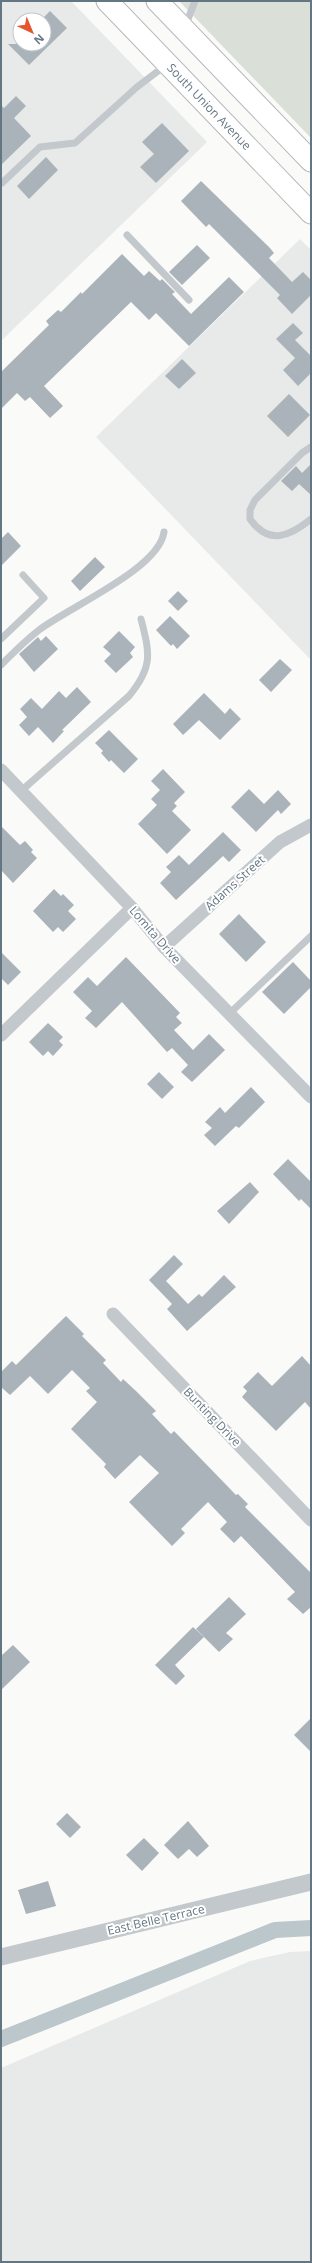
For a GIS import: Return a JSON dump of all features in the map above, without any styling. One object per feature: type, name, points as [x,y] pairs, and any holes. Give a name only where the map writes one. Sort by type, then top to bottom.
[{"type":"main road","name":"South Union Avenue","points":[[107,1],[311,213]]},
{"type":"main road","points":[[157,1],[311,161]]},
{"type":"street","name":"Lomita Drive","points":[[1,770],[132,908],[164,947],[311,1097]]},
{"type":"street","name":"Adams Street","points":[[164,947],[280,842],[311,825]]},
{"type":"street","points":[[1,1035],[132,908]]},
{"type":"street","name":"Bunting Drive","points":[[113,1314],[311,1520]]},
{"type":"street","name":"East Belle Terrace","points":[[1,1957],[311,1882]]},
{"type":"lane","points":[[185,30],[195,1]]},
{"type":"lane","points":[[2,183],[40,147],[74,143],[137,87],[167,63]]},
{"type":"lane","points":[[127,236],[189,300]]},
{"type":"lane","points":[[311,447],[302,453],[255,500],[250,510],[250,520],[262,532],[273,536],[286,536],[298,530],[311,519]]},
{"type":"lane","points":[[1,665],[39,630],[72,608],[114,585],[136,569],[163,539],[164,532]]},
{"type":"lane","points":[[1,639],[44,598],[23,575]]},
{"type":"lane","points":[[21,791],[129,696],[141,681],[148,666],[149,649],[141,620]]},
{"type":"lane","points":[[229,1014],[311,936]]},
{"type":"shaded area","points":[[1,1],[71,1],[207,142],[2,340]]},
{"type":"shaded area","points":[[179,1],[311,1],[311,138]]},
{"type":"shaded area","points":[[300,239],[311,250],[311,660],[96,437]]},
{"type":"shaded area","points":[[311,1951],[311,2262],[1,2262],[1,2068],[250,1961],[290,1952]]},
{"type":"building","points":[[52,13],[67,28],[52,43]]},
{"type":"building","points":[[16,52],[42,52],[29,65]]},
{"type":"building","points":[[16,96],[26,106],[14,118],[31,136],[1,165],[1,105],[4,108]]},
{"type":"building","points":[[162,123],[189,151],[156,183],[140,167],[154,154],[142,142]]},
{"type":"building","points":[[46,157],[58,170],[29,199],[17,186]]},
{"type":"building","points":[[201,181],[269,247],[274,253],[269,258],[292,282],[303,272],[311,280],[311,295],[292,314],[277,298],[280,295],[209,224],[206,227],[181,201]]},
{"type":"building","points":[[197,245],[210,258],[182,285],[169,272]]},
{"type":"building","points":[[122,254],[144,276],[149,271],[160,281],[162,279],[175,292],[172,294],[191,314],[229,277],[244,292],[189,346],[156,313],[149,320],[131,302],[44,386],[63,406],[50,418],[30,397],[25,401],[17,393],[1,409],[1,372],[49,325],[46,321],[58,310],[61,312],[81,292],[82,294]]},
{"type":"building","points":[[293,323],[303,333],[295,340],[311,356],[311,373],[298,386],[283,370],[295,358],[276,339]]},
{"type":"building","points":[[182,359],[196,373],[179,389],[165,376]]},
{"type":"building","points":[[289,394],[310,415],[288,437],[267,416]]},
{"type":"building","points":[[311,464],[311,495],[299,484],[292,491],[281,481],[296,466],[302,473]]},
{"type":"building","points":[[8,532],[21,546],[1,566],[1,539]]},
{"type":"building","points":[[95,557],[105,567],[80,591],[71,581]]},
{"type":"building","points":[[178,591],[188,601],[178,611],[168,601]]},
{"type":"building","points":[[170,616],[190,636],[177,649],[173,644],[171,646],[156,630]]},
{"type":"building","points":[[119,631],[135,647],[130,653],[133,657],[116,673],[104,661],[111,654],[103,647]]},
{"type":"building","points":[[46,636],[58,649],[34,672],[19,654],[38,637],[41,641]]},
{"type":"building","points":[[280,659],[292,670],[271,692],[259,680]]},
{"type":"building","points":[[77,687],[91,702],[62,730],[64,731],[53,743],[38,727],[29,736],[19,725],[27,717],[20,709],[31,698],[42,709],[59,691],[66,698]]},
{"type":"building","points":[[204,693],[225,714],[230,708],[241,719],[220,740],[199,720],[183,735],[173,724]]},
{"type":"building","points":[[109,730],[138,759],[124,773],[111,760],[109,762],[101,753],[103,751],[95,743]]},
{"type":"building","points":[[163,769],[185,792],[174,803],[177,806],[172,811],[191,830],[167,854],[138,824],[157,805],[151,799],[160,790],[151,781]]},
{"type":"building","points":[[249,789],[264,804],[278,790],[291,804],[281,814],[278,810],[256,832],[231,807]]},
{"type":"building","points":[[1,826],[20,845],[25,841],[33,850],[31,852],[37,858],[13,883],[1,870]]},
{"type":"building","points":[[223,832],[241,850],[229,862],[223,856],[176,900],[160,883],[171,872],[166,867],[179,855],[189,865]]},
{"type":"building","points":[[54,889],[61,896],[63,894],[74,905],[68,911],[76,919],[63,932],[58,927],[53,932],[33,911]]},
{"type":"building","points":[[239,914],[266,942],[246,962],[219,934]]},
{"type":"building","points":[[1,952],[21,972],[8,985],[1,978]]},
{"type":"building","points":[[126,957],[180,1013],[176,1017],[182,1023],[174,1030],[193,1050],[209,1034],[225,1050],[192,1082],[181,1072],[188,1065],[172,1048],[167,1052],[122,1002],[96,1028],[85,1018],[92,1011],[73,992],[88,977],[97,986]]},
{"type":"building","points":[[293,962],[311,981],[311,987],[284,1014],[262,992]]},
{"type":"building","points":[[48,1023],[63,1037],[59,1041],[63,1045],[53,1056],[48,1051],[43,1056],[29,1042]]},
{"type":"building","points":[[159,1072],[174,1087],[162,1099],[147,1084]]},
{"type":"building","points":[[251,1087],[265,1102],[239,1128],[236,1126],[215,1146],[204,1135],[212,1128],[205,1122],[220,1107],[225,1113]]},
{"type":"building","points":[[288,1159],[311,1182],[311,1209],[301,1199],[299,1201],[273,1174]]},
{"type":"building","points":[[250,1182],[259,1192],[229,1224],[217,1211]]},
{"type":"building","points":[[174,1255],[183,1264],[166,1281],[188,1304],[199,1294],[202,1297],[224,1275],[236,1287],[187,1331],[167,1309],[172,1304],[149,1280]]},
{"type":"building","points":[[66,1316],[84,1334],[82,1336],[106,1360],[103,1363],[121,1382],[123,1379],[156,1411],[152,1414],[171,1434],[174,1431],[236,1495],[238,1494],[248,1504],[245,1507],[311,1573],[311,1607],[303,1614],[287,1599],[295,1592],[241,1536],[234,1543],[220,1529],[227,1522],[208,1502],[181,1529],[185,1533],[172,1546],[129,1502],[159,1473],[140,1455],[115,1479],[104,1467],[106,1464],[71,1429],[97,1402],[86,1391],[90,1388],[72,1370],[48,1394],[30,1376],[10,1395],[1,1387],[1,1372],[12,1361],[16,1365]]},
{"type":"building","points":[[302,1356],[311,1366],[311,1409],[305,1402],[276,1431],[242,1397],[247,1391],[243,1387],[258,1372],[272,1386]]},
{"type":"building","points":[[229,1597],[246,1614],[226,1633],[233,1639],[219,1652],[196,1629]]},
{"type":"building","points":[[193,1627],[204,1637],[175,1665],[185,1676],[176,1685],[155,1665]]},
{"type":"building","points":[[13,1645],[30,1662],[1,1690],[1,1656]]},
{"type":"building","points":[[311,1718],[311,1752],[294,1735]]},
{"type":"building","points":[[67,1813],[81,1827],[70,1838],[56,1824]]},
{"type":"building","points":[[188,1821],[209,1846],[197,1857],[189,1849],[178,1859],[164,1845]]},
{"type":"building","points":[[144,1838],[159,1853],[142,1871],[126,1855]]},
{"type":"building","points":[[48,1881],[56,1906],[26,1914],[18,1890]]},
{"type":"waterway","points":[[1,2039],[275,1930],[311,1928]]}]
